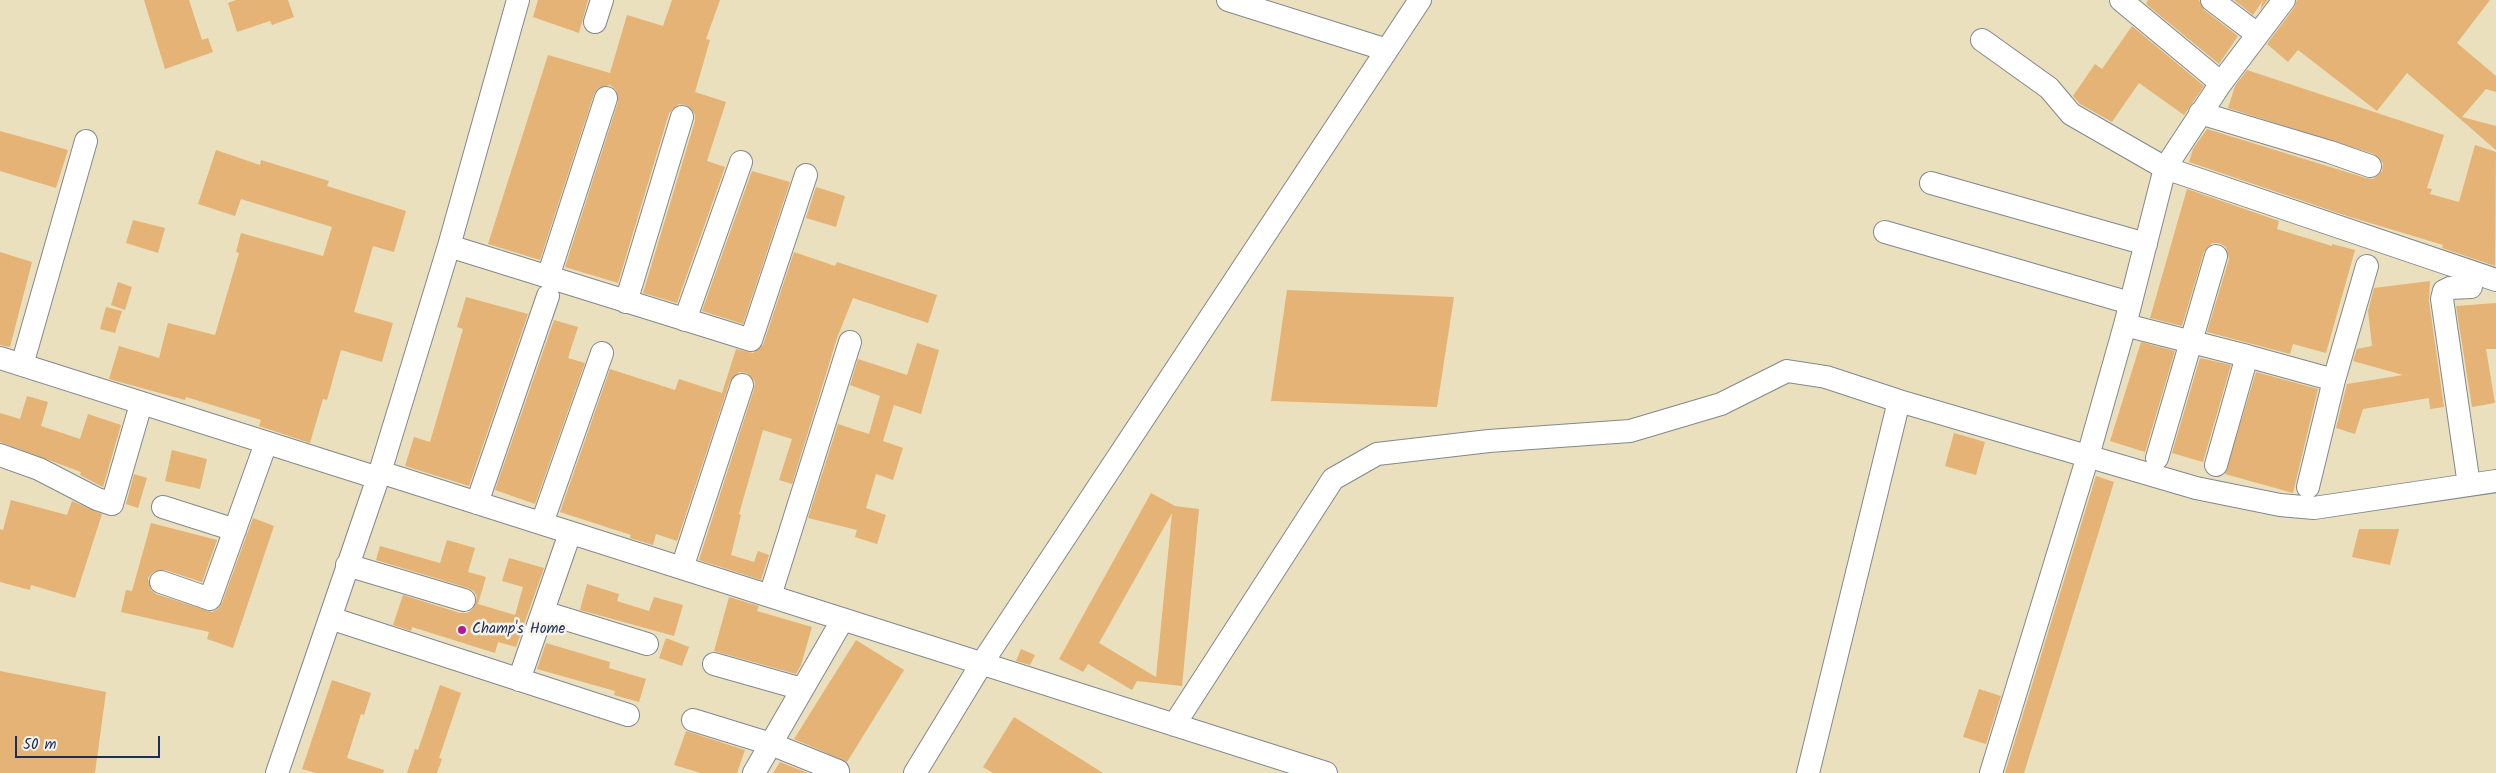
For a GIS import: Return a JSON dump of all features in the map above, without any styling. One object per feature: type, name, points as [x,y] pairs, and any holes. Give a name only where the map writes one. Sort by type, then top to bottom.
[{"type":"street","points":[[280,772],[347,565],[379,475],[449,246],[518,0]]},
{"type":"street","points":[[595,22],[602,0]]},
{"type":"street","points":[[1228,0],[1387,50]]},
{"type":"street","points":[[915,773],[982,663],[1420,0]]},
{"type":"street","points":[[2121,0],[2221,84]]},
{"type":"street","points":[[2212,0],[2258,34]]},
{"type":"street","points":[[1991,773],[2088,456],[2125,325],[2165,168],[2200,113],[2284,0]]},
{"type":"street","points":[[1982,40],[2049,88],[2071,114],[2165,168],[2496,280]]},
{"type":"street","points":[[477,503],[548,286],[606,98]]},
{"type":"street","points":[[2200,113],[2370,166]]},
{"type":"street","points":[[626,302],[682,117]]},
{"type":"street","points":[[22,365],[86,141]]},
{"type":"street","points":[[685,320],[741,162]]},
{"type":"street","points":[[449,246],[548,286],[626,302],[751,340],[806,175]]},
{"type":"street","points":[[1931,183],[2146,244]]},
{"type":"street","points":[[1885,232],[2130,303]]},
{"type":"street","points":[[2157,458],[2216,256]]},
{"type":"street","points":[[2308,487],[2334,380],[2367,266]]},
{"type":"street","points":[[2469,485],[2442,299],[2444,291],[2450,288],[2472,287]]},
{"type":"street","points":[[2125,325],[2334,380]]},
{"type":"street","points":[[770,596],[850,342]]},
{"type":"street","points":[[542,524],[602,353]]},
{"type":"street","points":[[2216,465],[2247,356]]},
{"type":"street","points":[[0,358],[266,443],[477,503],[570,532],[1326,773]]},
{"type":"street","points":[[1174,725],[1333,479],[1377,454],[1489,441],[1630,431],[1721,404],[1787,371],[1826,377],[1899,401],[2196,488],[2280,505],[2314,508],[2496,481]]},
{"type":"street","points":[[682,568],[742,385]]},
{"type":"street","points":[[1808,773],[1899,401]]},
{"type":"street","points":[[0,456],[39,469],[97,499],[112,504],[141,404]]},
{"type":"street","points":[[162,582],[210,598],[266,443]]},
{"type":"street","points":[[163,507],[235,530]]},
{"type":"street","points":[[519,680],[570,532]]},
{"type":"street","points":[[347,565],[464,600]]},
{"type":"street","points":[[542,612],[647,644]]},
{"type":"street","points":[[330,618],[628,715]]},
{"type":"street","points":[[754,773],[843,619]]},
{"type":"street","points":[[714,664],[802,690]]},
{"type":"street","points":[[693,720],[771,744],[838,771]]},
{"type":"building","points":[[144,0],[189,0],[202,40],[208,38],[213,52],[165,69]]},
{"type":"building","points":[[236,0],[288,0],[294,17],[272,25],[270,21],[237,32],[228,3]]},
{"type":"building","points":[[538,0],[588,0],[579,33],[533,17]]},
{"type":"building","points":[[672,0],[720,0],[706,39],[710,40],[695,92],[726,102],[707,161],[725,167],[677,303],[643,293],[695,121],[695,114],[686,105],[679,104],[669,113],[618,283],[565,267],[618,102],[616,90],[610,85],[598,88],[594,94],[540,260],[488,244],[548,55],[610,73],[627,15],[663,26]]},
{"type":"building","points":[[2148,0],[2199,0],[2204,10],[2238,36],[2219,64],[2146,4]]},
{"type":"building","points":[[2234,0],[2263,0],[2253,15]]},
{"type":"building","points":[[2263,0],[2268,0],[2260,10]]},
{"type":"building","points":[[2297,0],[2490,0],[2457,43],[2496,76],[2496,92],[2486,89],[2462,117],[2496,126],[2496,150],[2407,73],[2377,111],[2298,50],[2288,62],[2267,44],[2294,8]]},
{"type":"building","points":[[2132,26],[2204,86],[2184,115],[2139,83],[2112,122],[2080,104],[2073,96],[2095,64],[2102,69]]},
{"type":"building","points":[[2247,70],[2444,135],[2427,188],[2432,189],[2430,194],[2459,202],[2475,145],[2496,152],[2495,266],[2442,248],[2443,245],[2347,216],[2189,162],[2193,149],[2207,129],[2366,178],[2373,179],[2382,171],[2383,163],[2374,154],[2228,108],[2235,86]]},
{"type":"building","points":[[0,131],[68,150],[56,188],[0,171]]},
{"type":"building","points":[[216,150],[260,165],[261,160],[329,181],[327,186],[406,211],[394,252],[373,246],[354,312],[393,323],[382,362],[341,350],[327,400],[323,399],[310,443],[259,426],[261,420],[186,397],[185,400],[109,379],[119,346],[159,358],[168,323],[215,335],[239,253],[236,252],[241,233],[323,256],[332,227],[241,199],[235,216],[198,204]]},
{"type":"building","points":[[752,171],[790,182],[743,324],[702,311]]},
{"type":"building","points":[[816,187],[845,196],[836,227],[806,218]]},
{"type":"building","points":[[2187,189],[2279,221],[2277,229],[2332,246],[2332,244],[2355,250],[2326,353],[2293,344],[2290,354],[2207,332],[2229,259],[2226,247],[2219,243],[2212,243],[2204,252],[2182,326],[2150,318]]},
{"type":"building","points":[[133,220],[165,228],[158,253],[126,243]]},
{"type":"building","points":[[0,252],[32,262],[10,347],[0,345]]},
{"type":"building","points":[[794,252],[835,266],[837,262],[937,295],[928,323],[853,298],[837,338],[792,484],[779,480],[792,439],[763,430],[739,514],[741,515],[731,555],[754,562],[758,551],[769,555],[761,580],[699,560],[754,389],[755,382],[747,373],[739,372],[730,381],[677,541],[656,534],[653,545],[630,538],[631,535],[560,512],[610,369],[675,390],[679,379],[722,393],[736,349],[753,353],[763,345]]},
{"type":"building","points":[[2430,281],[2429,301],[2444,407],[2430,409],[2429,398],[2363,409],[2355,434],[2336,428],[2347,384],[2403,375],[2353,361],[2357,349],[2372,346],[2368,311],[2374,288]]},
{"type":"building","points":[[118,282],[132,287],[125,310],[111,305]]},
{"type":"building","points":[[1287,290],[1454,297],[1437,407],[1271,401]]},
{"type":"building","points":[[466,297],[528,314],[469,486],[405,466],[414,437],[430,442],[463,329],[457,327]]},
{"type":"building","points":[[2496,303],[2496,349],[2486,349],[2495,403],[2472,407],[2456,306]]},
{"type":"building","points":[[106,307],[122,311],[115,333],[100,329]]},
{"type":"building","points":[[554,320],[578,327],[568,358],[585,363],[535,504],[495,490]]},
{"type":"building","points":[[2141,342],[2175,351],[2145,452],[2110,441]]},
{"type":"building","points":[[917,343],[939,350],[921,414],[894,405],[883,441],[903,448],[893,480],[876,474],[866,508],[886,515],[877,544],[855,537],[857,530],[808,518],[838,424],[869,434],[880,396],[850,385],[858,359],[907,375]]},
{"type":"building","points":[[2200,358],[2231,365],[2203,462],[2172,453]]},
{"type":"building","points":[[2256,372],[2318,389],[2293,493],[2225,474]]},
{"type":"building","points":[[27,396],[48,402],[41,426],[80,439],[88,414],[121,425],[103,487],[80,475],[81,472],[0,442],[0,413],[20,419]]},
{"type":"building","points":[[1954,433],[1985,442],[1976,475],[1945,466]]},
{"type":"building","points":[[172,450],[207,459],[200,489],[165,481]]},
{"type":"building","points":[[134,474],[147,478],[138,508],[126,504]]},
{"type":"building","points":[[2096,476],[2114,482],[2099,531],[2024,773],[2005,773]]},
{"type":"building","points":[[1151,493],[1175,506],[1199,509],[1182,686],[1137,681],[1132,690],[1088,664],[1083,672],[1059,659]],"holes":[[[1172,513],[1156,677],[1099,643]]]},
{"type":"building","points":[[11,500],[67,515],[72,501],[102,514],[75,598],[31,585],[30,590],[0,582],[0,529],[3,530]]},
{"type":"building","points":[[253,518],[274,526],[233,648],[207,639],[209,632],[121,612],[126,590],[132,591],[151,523],[217,540],[202,582],[165,570],[153,572],[148,578],[151,590],[156,594],[212,612],[218,609],[222,603]]},
{"type":"building","points":[[2359,529],[2399,529],[2390,565],[2352,557]]},
{"type":"building","points":[[447,540],[475,548],[468,572],[486,577],[478,604],[515,615],[523,587],[502,581],[509,558],[544,568],[516,647],[498,642],[495,653],[412,627],[411,631],[393,625],[403,595],[460,613],[467,613],[473,609],[477,597],[474,591],[376,560],[380,546],[440,563]]},
{"type":"building","points":[[587,584],[619,594],[617,601],[649,611],[654,597],[683,605],[674,636],[580,610]]},
{"type":"building","points":[[729,597],[759,606],[757,611],[812,627],[801,665],[796,674],[714,651]]},
{"type":"building","points":[[666,638],[689,647],[682,666],[659,658]]},
{"type":"building","points":[[856,640],[904,670],[847,762],[794,739]]},
{"type":"building","points":[[546,643],[610,662],[609,668],[646,679],[639,702],[614,695],[615,691],[537,669]]},
{"type":"building","points":[[1021,649],[1035,655],[1030,665],[1016,661]]},
{"type":"building","points":[[0,671],[106,692],[95,773],[0,773]]},
{"type":"building","points":[[332,680],[371,693],[364,715],[361,714],[347,758],[384,770],[383,773],[316,773],[302,769]]},
{"type":"building","points":[[440,685],[461,693],[439,758],[442,759],[437,773],[407,773],[415,749],[418,750]]},
{"type":"building","points":[[1979,689],[2001,696],[1986,744],[1963,737]]},
{"type":"building","points":[[1014,717],[1103,773],[993,773],[983,767]]},
{"type":"building","points":[[686,731],[745,750],[737,773],[701,773],[674,765]]},
{"type":"building","points":[[780,762],[808,773],[773,773]]},
{"type":"place","name":"Champ's Home","points":[[462,630]]}]
